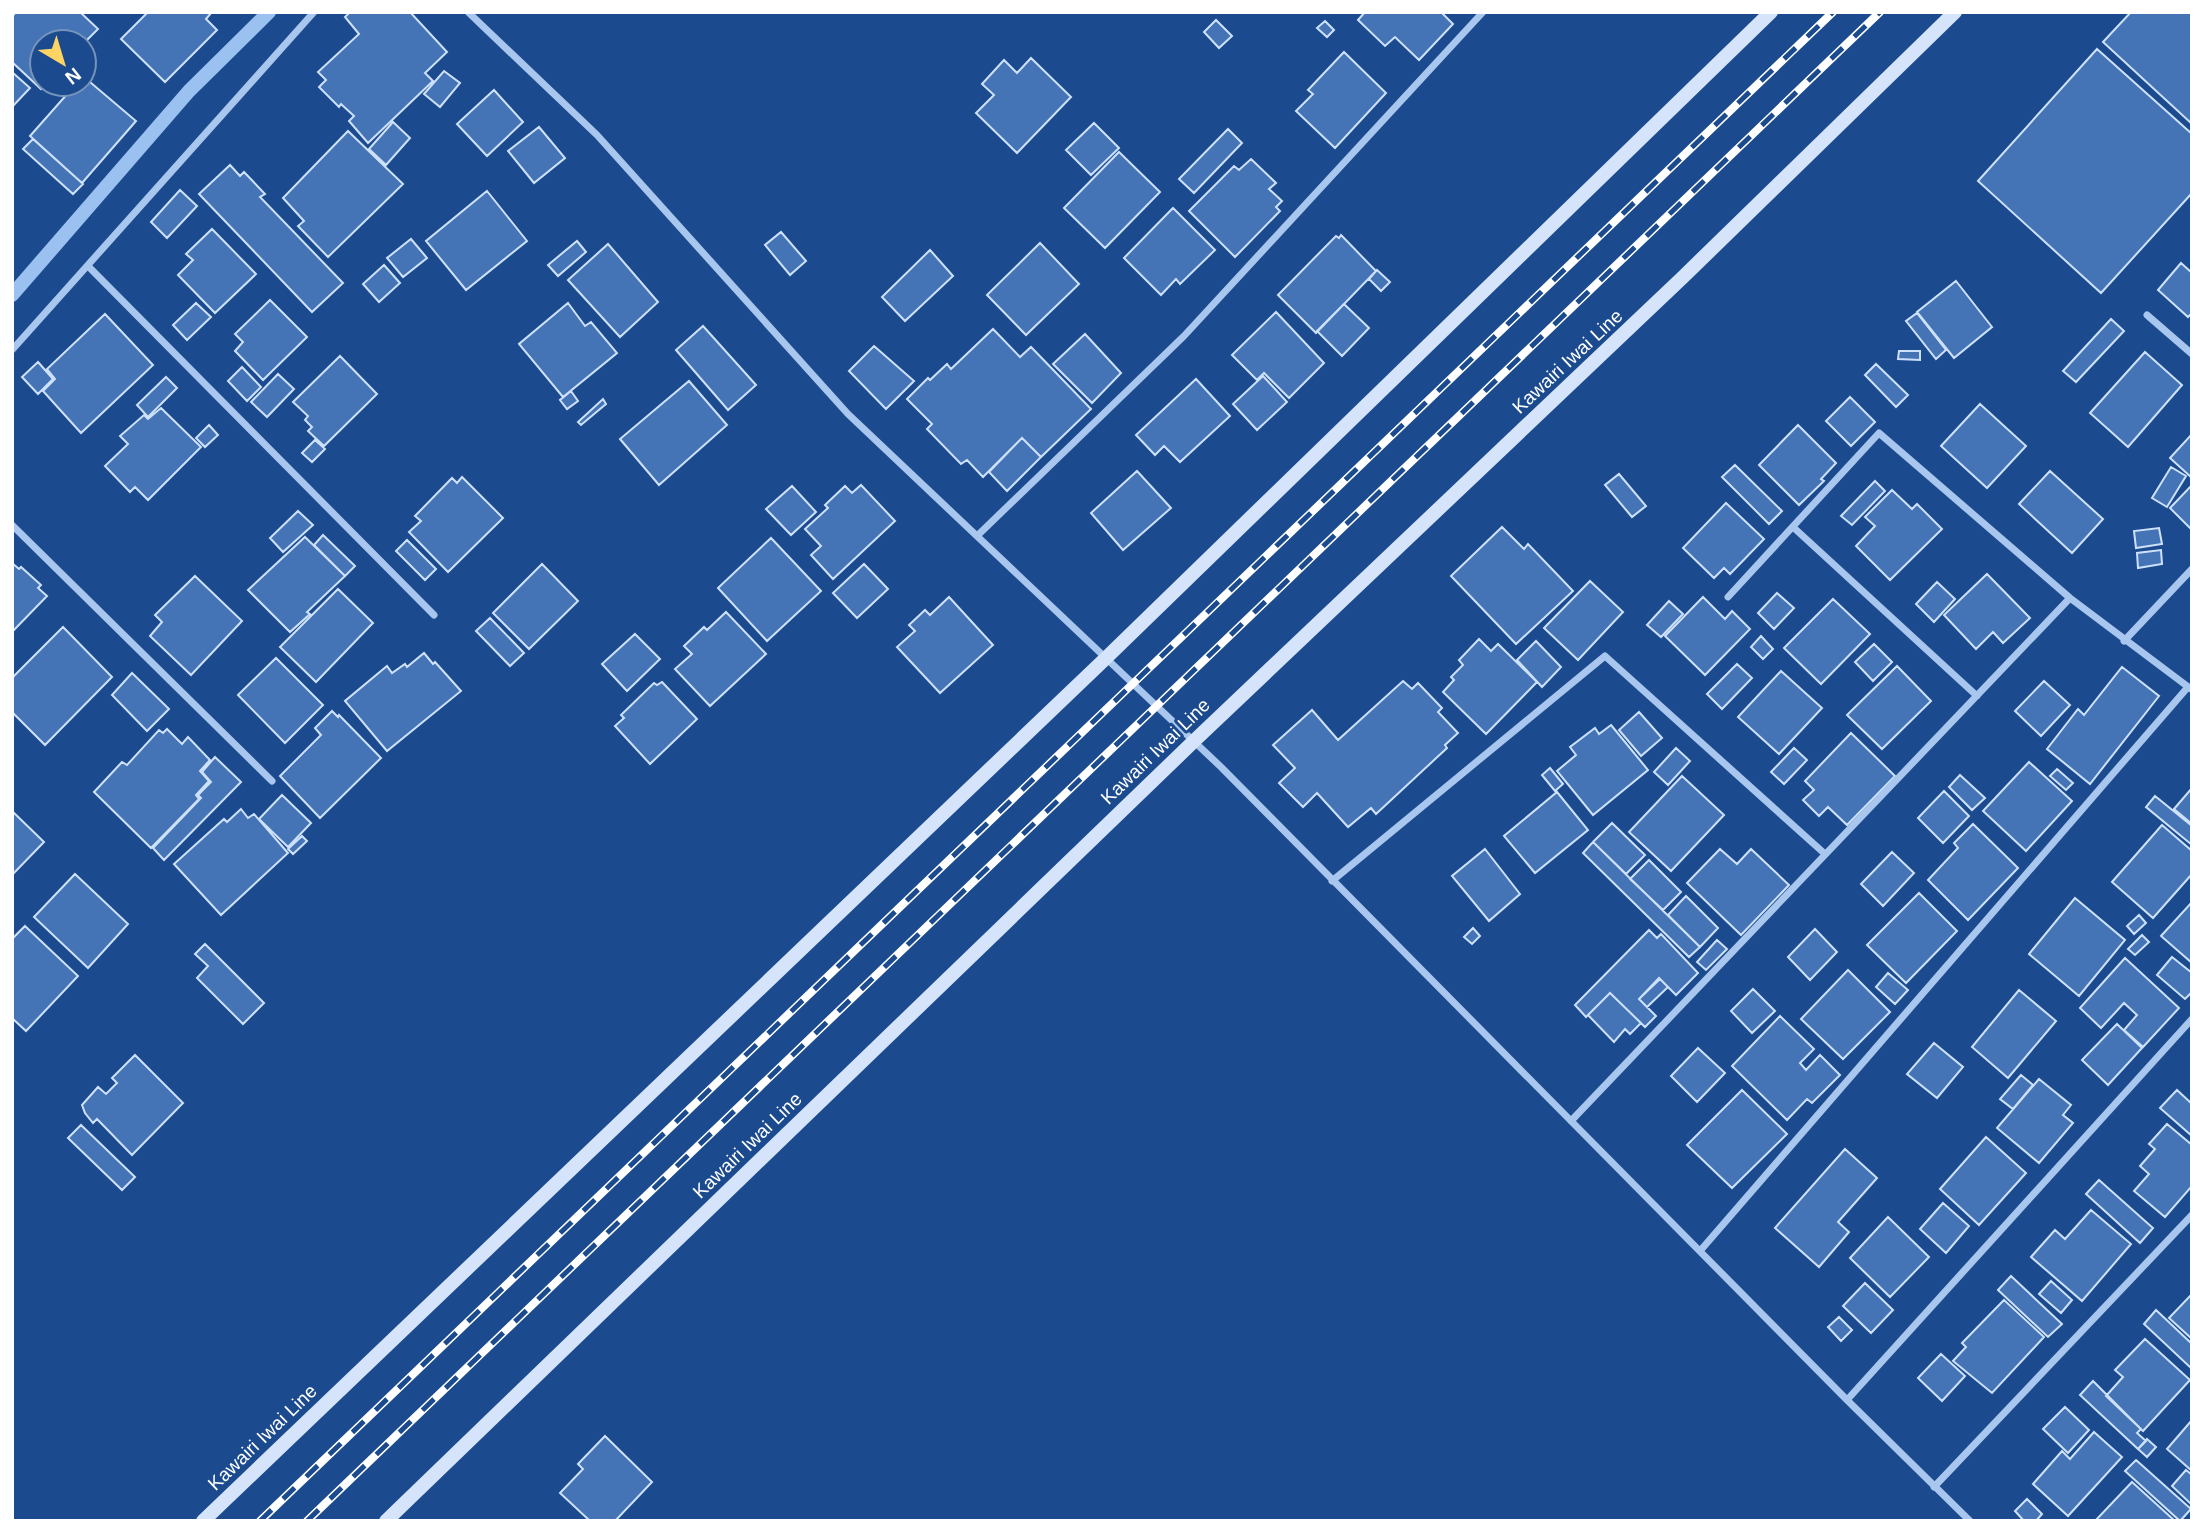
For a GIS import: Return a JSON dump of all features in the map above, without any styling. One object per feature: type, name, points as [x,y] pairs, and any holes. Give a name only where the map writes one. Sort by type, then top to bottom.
[{"type":"main road","name":"Kawairi Iwai Line","points":[[203,1521],[1106,658],[1770,12]]},
{"type":"main road","name":"Kawairi Iwai Line","points":[[386,1521],[1194,741],[1682,278],[1955,12]]},
{"type":"street","points":[[12,351],[314,12]]},
{"type":"street","points":[[468,12],[597,135],[848,414],[1194,741],[1970,1521]]},
{"type":"street","points":[[978,535],[1184,336],[1483,12]]},
{"type":"street","points":[[88,266],[433,615]]},
{"type":"street","points":[[2147,315],[2192,354]]},
{"type":"street","points":[[1700,1251],[2190,689],[2070,598],[1879,433],[1728,597]]},
{"type":"street","points":[[12,525],[272,781]]},
{"type":"street","points":[[1793,527],[1976,696]]},
{"type":"street","points":[[2124,641],[2192,569]]},
{"type":"street","points":[[1571,1121],[2070,598]]},
{"type":"street","points":[[1332,881],[1605,656],[1825,854]]},
{"type":"street","points":[[1847,1399],[2192,1019]]},
{"type":"street","points":[[1934,1487],[2192,1214]]},
{"type":"building","points":[[16,12],[80,12],[97,28],[28,28],[28,77],[12,62],[12,17]]},
{"type":"building","points":[[148,12],[212,12],[206,19],[217,30],[165,82],[121,39]]},
{"type":"building","points":[[350,12],[410,12],[447,52],[425,73],[433,81],[368,143],[349,121],[354,116],[341,104],[339,107],[319,87],[326,80],[318,72],[359,34],[345,17]]},
{"type":"building","points":[[1365,12],[1441,12],[1453,24],[1419,60],[1395,37],[1385,46],[1358,20]]},
{"type":"building","points":[[2131,12],[2192,12],[2192,124],[2103,42]]},
{"type":"building","points":[[1216,20],[1232,36],[1219,48],[1204,32]]},
{"type":"building","points":[[1325,21],[1334,30],[1327,37],[1317,28]]},
{"type":"building","points":[[2097,49],[2192,134],[2192,193],[2101,293],[1978,181]]},
{"type":"building","points":[[1344,52],[1386,93],[1335,148],[1296,111],[1313,94],[1308,90]]},
{"type":"building","points":[[1031,58],[1071,97],[1017,153],[976,113],[994,95],[982,84],[1004,60],[1017,73]]},
{"type":"building","points":[[444,71],[460,83],[440,107],[424,94]]},
{"type":"building","points":[[12,72],[28,86],[28,90],[12,107]]},
{"type":"building","points":[[98,89],[136,121],[82,183],[30,136],[64,98],[98,98]]},
{"type":"building","points":[[494,90],[523,122],[487,156],[457,124]]},
{"type":"building","points":[[393,122],[410,138],[386,165],[369,149]]},
{"type":"building","points":[[1094,123],[1119,148],[1091,175],[1066,150]]},
{"type":"building","points":[[539,127],[565,158],[534,183],[508,151]]},
{"type":"building","points":[[1228,129],[1242,143],[1194,193],[1179,179]]},
{"type":"building","points":[[348,131],[403,184],[328,257],[298,226],[304,221],[283,198]]},
{"type":"building","points":[[33,139],[83,184],[73,194],[23,149]]},
{"type":"building","points":[[1119,152],[1160,192],[1105,248],[1064,208]]},
{"type":"building","points":[[1251,159],[1276,183],[1269,189],[1282,201],[1276,207],[1280,211],[1235,257],[1189,211],[1234,166],[1239,170]]},
{"type":"building","points":[[230,165],[240,176],[244,172],[265,194],[260,197],[343,283],[312,312],[199,194]]},
{"type":"building","points":[[180,190],[197,206],[167,238],[151,222]]},
{"type":"building","points":[[487,191],[527,241],[466,290],[426,241]]},
{"type":"building","points":[[1173,208],[1215,250],[1180,284],[1176,279],[1161,295],[1124,258]]},
{"type":"building","points":[[212,229],[256,274],[215,313],[178,275],[193,260],[186,254]]},
{"type":"building","points":[[781,232],[806,261],[790,275],[765,245]]},
{"type":"building","points":[[1341,235],[1376,271],[1316,333],[1278,295],[1336,236],[1339,238]]},
{"type":"building","points":[[411,239],[427,258],[403,277],[387,258]]},
{"type":"building","points":[[577,241],[586,252],[558,276],[548,265]]},
{"type":"building","points":[[1040,243],[1079,284],[1026,335],[987,295]]},
{"type":"building","points":[[608,244],[658,302],[620,337],[568,280]]},
{"type":"building","points":[[930,250],[953,276],[905,321],[882,297]]},
{"type":"building","points":[[2181,263],[2192,273],[2192,313],[2188,317],[2158,290]]},
{"type":"building","points":[[384,265],[400,283],[379,302],[363,284]]},
{"type":"building","points":[[1377,270],[1390,282],[1381,291],[1369,279]]},
{"type":"building","points":[[1956,281],[1992,327],[1954,358],[1917,312]]},
{"type":"building","points":[[270,300],[307,337],[263,380],[235,351],[243,342],[235,334]]},
{"type":"building","points":[[196,303],[211,317],[187,340],[173,325]]},
{"type":"building","points":[[568,303],[585,326],[591,322],[617,353],[563,397],[519,344]]},
{"type":"building","points":[[1344,304],[1369,328],[1342,356],[1317,331]]},
{"type":"building","points":[[1276,312],[1324,363],[1289,398],[1264,373],[1257,380],[1232,355]]},
{"type":"building","points":[[1917,313],[1946,350],[1936,359],[1906,321]]},
{"type":"building","points":[[105,314],[153,365],[81,433],[43,391],[55,379],[47,369]]},
{"type":"building","points":[[2111,319],[2124,331],[2076,382],[2063,371]]},
{"type":"building","points":[[703,326],[756,385],[728,410],[676,350]]},
{"type":"building","points":[[993,329],[1020,357],[1031,347],[1091,409],[1041,457],[1022,438],[983,477],[967,460],[961,464],[927,429],[932,424],[907,399],[947,364],[951,369]]},
{"type":"building","points":[[1085,334],[1121,373],[1092,403],[1053,364]]},
{"type":"building","points":[[874,346],[914,381],[886,409],[849,371]]},
{"type":"building","points":[[1899,351],[1920,351],[1920,360],[1898,359]]},
{"type":"building","points":[[2145,352],[2182,385],[2128,447],[2090,413]]},
{"type":"building","points":[[340,356],[377,394],[324,446],[308,431],[312,427],[305,420],[308,416],[293,402]]},
{"type":"building","points":[[38,362],[53,379],[38,394],[22,377]]},
{"type":"building","points":[[1876,364],[1908,395],[1896,407],[1865,375]]},
{"type":"building","points":[[242,367],[261,387],[247,401],[228,381]]},
{"type":"building","points":[[278,374],[294,389],[267,417],[251,402]]},
{"type":"building","points":[[1263,376],[1287,402],[1257,430],[1233,404]]},
{"type":"building","points":[[166,377],[177,388],[148,417],[137,405]]},
{"type":"building","points":[[1196,379],[1230,416],[1180,462],[1164,446],[1155,455],[1136,435]]},
{"type":"building","points":[[689,381],[727,425],[659,485],[620,439]]},
{"type":"building","points":[[571,391],[578,401],[567,409],[560,400]]},
{"type":"building","points":[[1850,397],[1875,422],[1851,446],[1826,421]]},
{"type":"building","points":[[603,399],[606,404],[581,425],[578,422]]},
{"type":"building","points":[[1980,404],[2026,446],[1987,488],[1941,446]]},
{"type":"building","points":[[161,408],[201,447],[148,500],[135,487],[130,492],[105,466],[128,444],[120,436],[144,415],[148,419]]},
{"type":"building","points":[[209,425],[218,435],[205,447],[196,438]]},
{"type":"building","points":[[1798,425],[1836,463],[1821,479],[1824,481],[1799,505],[1759,465]]},
{"type":"building","points":[[2192,434],[2192,478],[2170,458]]},
{"type":"building","points":[[1022,438],[1041,457],[1007,491],[989,472]]},
{"type":"building","points":[[315,440],[325,449],[312,462],[302,453]]},
{"type":"building","points":[[1735,465],[1782,511],[1769,524],[1722,477]]},
{"type":"building","points":[[2171,467],[2186,476],[2167,507],[2152,498]]},
{"type":"building","points":[[1137,471],[1171,508],[1123,550],[1091,513]]},
{"type":"building","points":[[2050,471],[2103,519],[2072,553],[2019,504]]},
{"type":"building","points":[[1619,474],[1646,506],[1632,517],[1605,485]]},
{"type":"building","points":[[462,477],[503,518],[448,572],[409,532],[421,521],[415,516],[452,478],[457,483]]},
{"type":"building","points":[[1875,481],[1885,491],[1852,525],[1841,516]]},
{"type":"building","points":[[861,485],[895,521],[833,579],[811,555],[821,546],[805,529],[828,508],[825,505],[845,486],[852,493]]},
{"type":"building","points":[[2192,485],[2192,529],[2191,529],[2170,508]]},
{"type":"building","points":[[792,486],[816,512],[791,535],[766,509]]},
{"type":"building","points":[[1892,490],[1912,509],[1917,504],[1942,529],[1890,580],[1856,546],[1875,526],[1865,517]]},
{"type":"building","points":[[1726,503],[1764,539],[1730,574],[1724,568],[1714,578],[1683,548]]},
{"type":"building","points":[[298,511],[313,525],[283,552],[270,538]]},
{"type":"building","points":[[1502,527],[1524,549],[1528,544],[1573,591],[1516,644],[1451,576]]},
{"type":"building","points":[[2159,528],[2162,544],[2136,548],[2134,531]]},
{"type":"building","points":[[323,535],[355,566],[345,576],[314,545]]},
{"type":"building","points":[[305,537],[345,576],[290,632],[248,590]]},
{"type":"building","points":[[771,538],[821,591],[767,641],[718,588]]},
{"type":"building","points":[[407,540],[436,569],[425,580],[396,551]]},
{"type":"building","points":[[2161,550],[2162,564],[2138,568],[2137,553]]},
{"type":"building","points":[[12,563],[19,569],[21,567],[41,585],[38,588],[47,596],[12,632]]},
{"type":"building","points":[[542,564],[578,601],[529,649],[493,613]]},
{"type":"building","points":[[864,564],[888,589],[857,618],[833,593]]},
{"type":"building","points":[[1987,574],[2030,618],[2003,643],[1993,632],[1976,649],[1944,615]]},
{"type":"building","points":[[195,576],[242,621],[191,675],[150,636],[162,622],[155,615]]},
{"type":"building","points":[[1590,581],[1623,612],[1578,660],[1544,628]]},
{"type":"building","points":[[1937,582],[1955,599],[1934,622],[1916,604]]},
{"type":"building","points":[[338,589],[373,623],[316,682],[280,647]]},
{"type":"building","points":[[1777,593],[1794,608],[1774,629],[1758,613]]},
{"type":"building","points":[[949,597],[993,645],[940,693],[897,647],[915,631],[909,625],[925,610],[930,615]]},
{"type":"building","points":[[1703,597],[1725,619],[1732,611],[1750,629],[1705,675],[1665,636]]},
{"type":"building","points":[[1833,599],[1870,634],[1821,684],[1784,648]]},
{"type":"building","points":[[1669,601],[1683,614],[1661,637],[1647,625]]},
{"type":"building","points":[[726,612],[766,654],[710,706],[675,669],[692,654],[684,646],[704,627],[707,630]]},
{"type":"building","points":[[490,618],[524,653],[510,666],[476,631]]},
{"type":"building","points":[[63,627],[112,677],[45,745],[12,712],[12,678]]},
{"type":"building","points":[[635,634],[660,659],[627,691],[602,664]]},
{"type":"building","points":[[1761,636],[1773,649],[1763,659],[1751,647]]},
{"type":"building","points":[[1479,639],[1491,651],[1498,644],[1537,682],[1486,734],[1443,692],[1454,680],[1451,677],[1463,665],[1459,660]]},
{"type":"building","points":[[1536,641],[1561,667],[1542,687],[1517,660]]},
{"type":"building","points":[[1874,644],[1892,662],[1873,681],[1855,662]]},
{"type":"building","points":[[424,653],[461,691],[387,751],[345,701],[387,666],[392,673],[405,664],[407,667]]},
{"type":"building","points":[[276,658],[323,705],[285,743],[238,695]]},
{"type":"building","points":[[1737,664],[1752,678],[1722,709],[1707,694]]},
{"type":"building","points":[[1897,666],[1931,701],[1882,749],[1847,715]]},
{"type":"building","points":[[2122,667],[2159,696],[2090,784],[2047,749],[2078,709],[2084,715]]},
{"type":"building","points":[[1781,671],[1822,708],[1779,754],[1738,717]]},
{"type":"building","points":[[132,673],[169,709],[147,731],[112,695]]},
{"type":"building","points":[[1403,681],[1412,689],[1418,683],[1442,708],[1438,712],[1458,733],[1445,745],[1447,748],[1376,814],[1371,808],[1348,827],[1317,793],[1303,807],[1279,783],[1295,768],[1273,745],[1312,710],[1338,740]]},
{"type":"building","points":[[2044,681],[2070,705],[2041,736],[2015,711]]},
{"type":"building","points":[[662,682],[697,719],[650,764],[615,726],[624,718],[621,715],[654,683],[657,685]]},
{"type":"building","points":[[332,711],[381,758],[320,818],[280,776],[321,735],[315,728]]},
{"type":"building","points":[[1639,712],[1662,738],[1641,756],[1619,730]]},
{"type":"building","points":[[1611,725],[1648,770],[1593,815],[1557,771],[1576,755],[1570,747],[1595,728],[1599,734]]},
{"type":"building","points":[[167,729],[182,744],[188,737],[210,760],[200,771],[209,781],[196,795],[199,799],[151,848],[94,792],[122,762],[127,765],[159,730],[163,733]]},
{"type":"building","points":[[1851,733],[1895,776],[1847,825],[1828,807],[1819,816],[1803,800],[1814,790],[1805,781]]},
{"type":"building","points":[[1676,748],[1690,761],[1668,785],[1654,772]]},
{"type":"building","points":[[1794,748],[1807,760],[1784,784],[1771,772]]},
{"type":"building","points":[[215,757],[241,782],[164,860],[153,848],[201,798],[198,795],[211,782],[202,772]]},
{"type":"building","points":[[2029,762],[2072,801],[2026,851],[1983,811]]},
{"type":"building","points":[[1550,768],[1563,784],[1555,791],[1542,775]]},
{"type":"building","points":[[2057,769],[2073,783],[2066,790],[2050,776]]},
{"type":"building","points":[[1960,775],[1985,798],[1972,810],[1949,787]]},
{"type":"building","points":[[1682,776],[1724,815],[1671,871],[1629,832]]},
{"type":"building","points":[[2192,788],[2192,824],[2174,809]]},
{"type":"building","points":[[1944,791],[1969,816],[1943,843],[1918,818]]},
{"type":"building","points":[[1557,792],[1588,830],[1535,873],[1504,836]]},
{"type":"building","points":[[282,795],[311,823],[288,847],[259,819]]},
{"type":"building","points":[[2155,796],[2192,826],[2192,845],[2146,807]]},
{"type":"building","points":[[241,809],[248,818],[254,814],[288,853],[221,915],[174,864],[224,819],[227,822]]},
{"type":"building","points":[[12,811],[44,842],[12,875]]},
{"type":"building","points":[[1612,823],[1645,855],[1626,874],[1593,842]]},
{"type":"building","points":[[1973,824],[2018,868],[1968,920],[1928,880],[1958,848],[1954,843]]},
{"type":"building","points":[[2162,825],[2192,851],[2192,874],[2153,918],[2112,882]]},
{"type":"building","points":[[302,836],[307,841],[293,854],[288,849]]},
{"type":"building","points":[[1593,842],[1700,947],[1689,957],[1583,853]]},
{"type":"building","points":[[1485,849],[1520,894],[1489,921],[1452,876]]},
{"type":"building","points":[[1720,849],[1737,864],[1751,849],[1789,885],[1741,935],[1687,883]]},
{"type":"building","points":[[1892,852],[1914,873],[1883,906],[1861,884]]},
{"type":"building","points":[[1649,860],[1681,892],[1663,910],[1630,879]]},
{"type":"building","points":[[75,874],[128,924],[88,968],[34,917]]},
{"type":"building","points":[[1919,893],[1957,931],[1906,983],[1867,945]]},
{"type":"building","points":[[1686,896],[1718,928],[1700,947],[1668,915]]},
{"type":"building","points":[[2075,898],[2125,940],[2079,996],[2029,954]]},
{"type":"building","points":[[2192,902],[2192,963],[2161,936]]},
{"type":"building","points":[[2139,915],[2146,923],[2134,934],[2127,926]]},
{"type":"building","points":[[25,926],[78,976],[26,1031],[12,1018],[12,939]]},
{"type":"building","points":[[1473,928],[1480,936],[1472,944],[1464,937]]},
{"type":"building","points":[[1815,929],[1837,952],[1810,980],[1788,957]]},
{"type":"building","points":[[1649,930],[1657,938],[1661,934],[1698,973],[1676,995],[1659,978],[1639,999],[1656,1016],[1645,1027],[1610,993],[1586,1017],[1575,1005]]},
{"type":"building","points":[[2142,935],[2149,942],[2135,955],[2128,949]]},
{"type":"building","points":[[1717,940],[1727,949],[1706,970],[1697,962]]},
{"type":"building","points":[[205,944],[264,1003],[243,1024],[197,978],[208,966],[195,954]]},
{"type":"building","points":[[2172,957],[2192,973],[2192,992],[2185,999],[2157,975]]},
{"type":"building","points":[[2125,958],[2179,1008],[2143,1047],[2124,1030],[2137,1015],[2124,1003],[2101,1028],[2080,1008]]},
{"type":"building","points":[[1848,970],[1890,1012],[1843,1059],[1801,1019]]},
{"type":"building","points":[[1888,973],[1908,990],[1895,1004],[1876,987]]},
{"type":"building","points":[[1660,979],[1668,987],[1647,1007],[1639,999]]},
{"type":"building","points":[[1753,989],[1775,1011],[1752,1033],[1731,1011]]},
{"type":"building","points":[[2019,990],[2056,1021],[2008,1078],[1972,1047]]},
{"type":"building","points":[[1610,993],[1641,1023],[1630,1034],[1625,1029],[1614,1042],[1588,1015]]},
{"type":"building","points":[[1780,1016],[1814,1049],[1800,1063],[1806,1070],[1820,1055],[1840,1075],[1812,1103],[1807,1099],[1787,1120],[1732,1066]]},
{"type":"building","points":[[2117,1024],[2142,1048],[2108,1085],[2082,1060]]},
{"type":"building","points":[[1934,1043],[1963,1067],[1937,1098],[1907,1074]]},
{"type":"building","points":[[1698,1048],[1725,1073],[1697,1102],[1671,1076]]},
{"type":"building","points":[[135,1055],[183,1103],[132,1155],[97,1119],[93,1123],[82,1105],[98,1087],[106,1094],[117,1083],[112,1078]]},
{"type":"building","points":[[2021,1075],[2033,1085],[2013,1109],[2000,1099]]},
{"type":"building","points":[[2039,1079],[2071,1105],[2063,1115],[2073,1123],[2039,1163],[1997,1128]]},
{"type":"building","points":[[1742,1090],[1787,1134],[1732,1188],[1687,1145]]},
{"type":"building","points":[[2177,1090],[2192,1104],[2192,1136],[2160,1108]]},
{"type":"building","points":[[2167,1124],[2192,1145],[2192,1186],[2165,1217],[2134,1191],[2149,1174],[2140,1166],[2155,1149],[2149,1144]]},
{"type":"building","points":[[81,1125],[135,1177],[122,1190],[68,1138]]},
{"type":"building","points":[[1986,1137],[2026,1173],[1979,1225],[1940,1189]]},
{"type":"building","points":[[1845,1149],[1877,1178],[1838,1222],[1849,1232],[1819,1267],[1775,1228]]},
{"type":"building","points":[[2099,1180],[2153,1228],[2140,1243],[2086,1194]]},
{"type":"building","points":[[1943,1203],[1969,1226],[1946,1253],[1920,1229]]},
{"type":"building","points":[[2091,1210],[2131,1244],[2082,1301],[2031,1257],[2055,1230],[2065,1239]]},
{"type":"building","points":[[1888,1217],[1929,1257],[1890,1297],[1850,1258]]},
{"type":"building","points":[[2011,1276],[2062,1324],[2048,1337],[1998,1290]]},
{"type":"building","points":[[2051,1281],[2072,1300],[2061,1313],[2039,1294]]},
{"type":"building","points":[[1865,1283],[1893,1310],[1871,1333],[1843,1306]]},
{"type":"building","points":[[2192,1294],[2192,1339],[2169,1318]]},
{"type":"building","points":[[2004,1300],[2044,1337],[1992,1393],[1953,1361],[1966,1347],[1962,1343]]},
{"type":"building","points":[[2156,1310],[2192,1344],[2192,1369],[2144,1324]]},
{"type":"building","points":[[1839,1317],[1852,1330],[1841,1341],[1828,1327]]},
{"type":"building","points":[[2145,1339],[2190,1380],[2143,1431],[2106,1396],[2123,1377],[2115,1370]]},
{"type":"building","points":[[1941,1354],[1965,1376],[1942,1401],[1918,1378]]},
{"type":"building","points":[[2093,1381],[2141,1429],[2137,1433],[2146,1441],[2138,1449],[2080,1395]]},
{"type":"building","points":[[2065,1407],[2089,1430],[2068,1453],[2043,1429]]},
{"type":"building","points":[[2192,1420],[2192,1471],[2167,1449]]},
{"type":"building","points":[[2094,1432],[2122,1457],[2068,1516],[2033,1484],[2062,1451],[2070,1459]]},
{"type":"building","points":[[605,1436],[652,1482],[615,1521],[590,1521],[560,1493],[583,1469],[578,1464]]},
{"type":"building","points":[[2147,1439],[2156,1447],[2147,1457],[2138,1449]]},
{"type":"building","points":[[2136,1460],[2191,1509],[2180,1521],[2125,1471]]},
{"type":"building","points":[[2186,1470],[2192,1475],[2192,1505],[2172,1486]]},
{"type":"building","points":[[2132,1482],[2175,1521],[2095,1521]]},
{"type":"building","points":[[2027,1499],[2042,1514],[2036,1521],[2024,1521],[2015,1511]]},
{"type":"waterway","points":[[12,295],[189,91],[269,12]]},
{"type":"railway","points":[[260,1521],[1833,12]]},
{"type":"railway","points":[[307,1521],[1880,12]]}]
